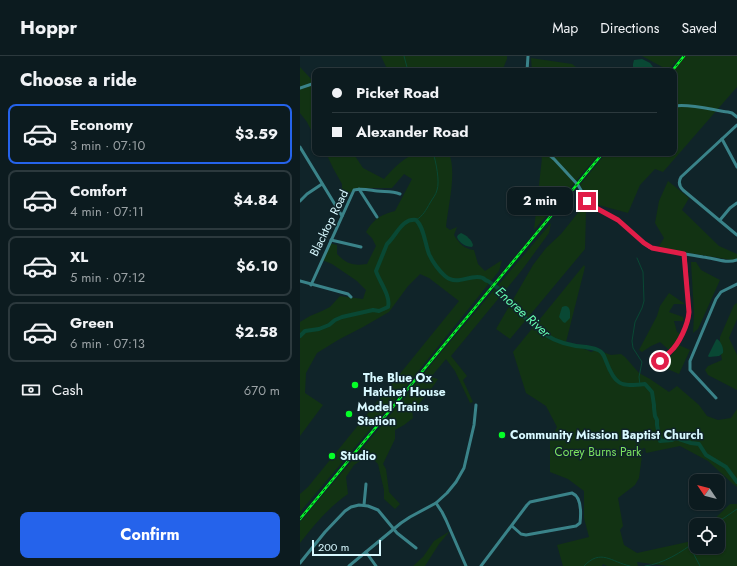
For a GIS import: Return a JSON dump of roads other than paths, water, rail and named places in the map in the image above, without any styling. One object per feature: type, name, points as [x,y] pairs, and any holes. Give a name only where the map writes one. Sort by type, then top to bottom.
[{"type":"street","points":[[527,68],[528,56]]},
{"type":"street","points":[[300,88],[312,84]]},
{"type":"street","points":[[677,106],[699,107],[728,112],[737,117]]},
{"type":"street","points":[[737,125],[681,177],[679,183],[683,190],[737,235]]},
{"type":"street","points":[[722,139],[737,167]]},
{"type":"street","points":[[300,147],[342,216]]},
{"type":"street","points":[[550,156],[578,185],[587,201],[592,206],[618,220],[644,243],[652,248],[727,262],[737,260]]},
{"type":"street","points":[[300,201],[301,196],[322,184]]},
{"type":"street","points":[[359,189],[377,217]]},
{"type":"street","name":"Blacktop Road","points":[[310,284],[353,191],[359,189],[400,194]]},
{"type":"street","points":[[720,220],[730,208],[737,203]]},
{"type":"street","points":[[331,240],[361,247]]},
{"type":"street","points":[[660,361],[675,346],[688,319],[689,312],[684,254]]},
{"type":"street","points":[[300,282],[348,294],[351,297]]},
{"type":"street","points":[[716,398],[690,370],[690,361],[716,299],[721,292],[737,284]]},
{"type":"street","points":[[349,566],[393,529],[410,517],[436,503],[451,490],[462,471],[474,425],[476,405]]},
{"type":"street","points":[[364,505],[366,484]]},
{"type":"street","points":[[481,566],[527,505],[533,501],[572,493],[575,494],[578,499],[580,523],[576,526],[524,535],[512,526]]},
{"type":"street","points":[[436,503],[446,520],[466,566]]},
{"type":"street","points":[[300,563],[325,532],[345,511],[353,506],[364,505],[378,510],[393,529],[404,540],[416,548]]},
{"type":"street","points":[[366,552],[376,566]]},
{"type":"waterway","points":[[404,56],[407,68]]},
{"type":"waterway","points":[[416,220],[424,213],[437,190],[438,177],[434,156]]},
{"type":"waterway","name":"Enoree River","points":[[300,336],[305,331],[319,329],[342,317],[373,310],[379,311],[388,307],[388,298],[376,271],[387,244],[403,225],[411,220],[416,220],[423,231],[430,257],[445,276],[455,280],[473,277],[483,278],[499,289],[525,318],[546,335],[565,344],[594,348],[600,351],[616,380],[620,383],[630,385],[645,384],[652,392],[660,441],[672,440],[676,438],[699,444],[706,455],[726,467],[737,482]]},
{"type":"waterway","points":[[637,258],[643,272],[644,301],[635,322],[632,341],[633,348],[642,362],[639,377],[640,385]]},
{"type":"waterway","points":[[724,518],[737,509]]},
{"type":"waterway","points":[[645,566],[659,563],[689,546]]},
{"type":"waterway","points":[[694,554],[700,566]]},
{"type":"waterway","points":[[584,566],[590,561],[601,557],[630,566]]},
{"type":"railway","points":[[674,68],[684,56]]},
{"type":"railway","points":[[300,519],[601,156]]},
{"type":"place","name":"The Blue Ox Hatchet House","points":[[355,385]]},
{"type":"place","name":"Model Trains Station","points":[[349,414]]},
{"type":"place","name":"Community Mission Baptist Church","points":[[502,435]]},
{"type":"place","name":"Studio","points":[[332,456]]},
{"type":"park label","name":"Corey Burns Park","points":[[598,452]]}]
